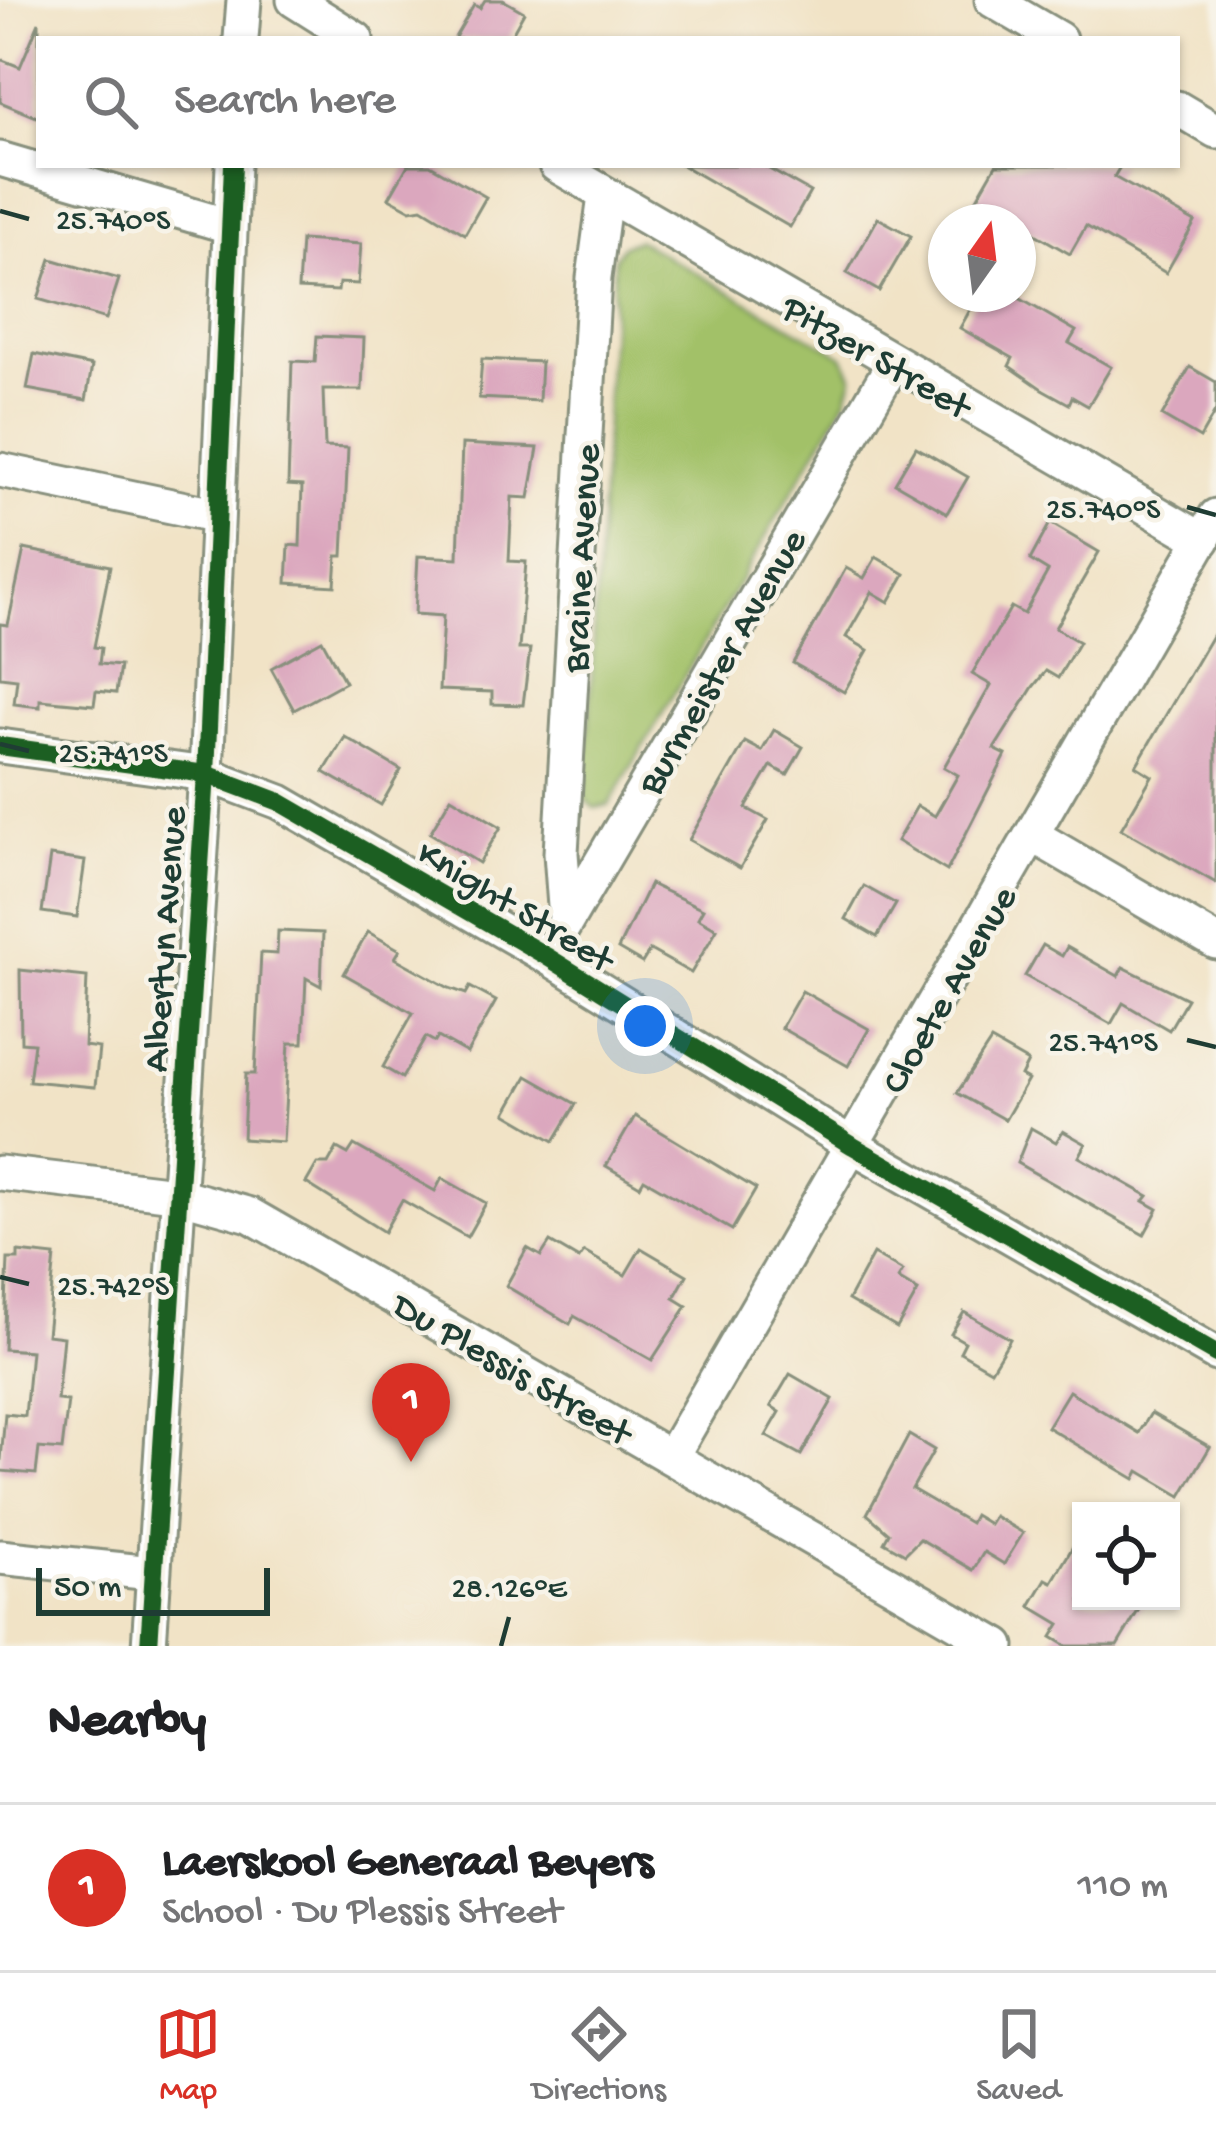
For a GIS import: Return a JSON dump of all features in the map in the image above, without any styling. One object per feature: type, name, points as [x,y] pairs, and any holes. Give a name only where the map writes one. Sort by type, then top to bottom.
[{"type":"street","points":[[241,36],[244,0]]},
{"type":"street","points":[[294,0],[351,36]]},
{"type":"street","points":[[992,0],[1054,36]]},
{"type":"street","points":[[1180,110],[1216,131]]},
{"type":"street","points":[[0,159],[230,226]]},
{"type":"street","name":"Albertyn Avenue","points":[[149,1646],[206,774],[233,168]]},
{"type":"street","name":"Pitzer Street","points":[[561,168],[893,364],[1209,528]]},
{"type":"street","name":"Braine Avenue","points":[[566,920],[561,853],[597,228],[605,196]]},
{"type":"street","name":"Burmeister Avenue","points":[[546,956],[893,364]]},
{"type":"street","points":[[0,470],[214,515]]},
{"type":"street","name":"Cloete Avenue","points":[[671,1457],[1209,528]]},
{"type":"street","name":"Knight Street","points":[[0,746],[206,774],[280,802],[546,956],[853,1146],[1216,1354]]},
{"type":"street","points":[[1034,836],[1216,942]]},
{"type":"street","name":"Du Plessis Street","points":[[0,1174],[176,1194],[250,1215],[998,1646]]},
{"type":"street","points":[[0,1557],[152,1573]]},
{"type":"green space","points":[[638,240],[843,356],[853,377],[847,398],[609,805],[595,808],[585,799],[615,257],[623,245]]},
{"type":"building","points":[[485,0],[503,0],[524,12],[511,36],[456,36],[474,5],[480,8]]},
{"type":"building","points":[[39,22],[36,117],[0,102],[0,59],[20,67]]},
{"type":"building","points":[[406,168],[435,168],[486,197],[465,234],[422,208],[411,210],[389,198]]},
{"type":"building","points":[[687,168],[767,168],[810,192],[790,227]]},
{"type":"building","points":[[994,168],[1119,168],[1114,177],[1195,222],[1166,273],[1086,226],[1070,254],[1036,234],[1036,204],[976,200]]},
{"type":"building","points":[[878,218],[911,236],[879,291],[847,273]]},
{"type":"building","points":[[301,240],[361,244],[358,284],[339,283],[338,291],[298,289]]},
{"type":"building","points":[[51,259],[119,279],[106,319],[38,299]]},
{"type":"building","points":[[1036,308],[1076,331],[1069,343],[1111,367],[1088,406],[1072,397],[1069,404],[1009,366],[1013,358],[960,328],[969,312],[1036,312]]},
{"type":"building","points":[[317,336],[364,338],[362,390],[323,390],[325,447],[348,448],[343,556],[337,556],[335,586],[287,583],[289,545],[300,546],[302,486],[288,485],[292,361],[315,362]]},
{"type":"building","points":[[34,354],[92,366],[86,400],[27,389]]},
{"type":"building","points":[[482,359],[541,362],[539,401],[479,398]]},
{"type":"building","points":[[1190,367],[1216,382],[1216,410],[1200,438],[1162,416]]},
{"type":"building","points":[[462,444],[538,448],[529,498],[512,497],[509,561],[526,562],[519,649],[530,649],[523,705],[492,704],[492,692],[439,690],[443,616],[415,614],[418,556],[458,558]]},
{"type":"building","points":[[916,447],[968,477],[947,513],[895,483]]},
{"type":"building","points":[[1050,523],[1099,552],[1055,628],[1079,642],[1058,678],[1046,671],[1033,687],[994,749],[1006,755],[947,871],[897,841],[917,806],[935,816],[958,775],[944,767],[991,685],[972,674],[1011,607],[1024,614],[1048,571],[1030,560]]},
{"type":"building","points":[[24,549],[110,566],[94,647],[101,648],[99,664],[120,666],[116,693],[96,691],[94,705],[40,700],[40,707],[14,704],[17,679],[0,677],[0,624],[8,625]]},
{"type":"building","points":[[876,557],[905,574],[889,602],[872,592],[846,637],[868,650],[844,692],[793,663],[846,568],[864,578]]},
{"type":"building","points":[[1216,629],[1216,883],[1121,829],[1152,776],[1136,766]]},
{"type":"building","points":[[322,640],[345,682],[294,710],[271,668]]},
{"type":"building","points":[[774,730],[803,747],[787,775],[771,766],[746,808],[768,820],[740,868],[689,840],[745,742],[762,751]]},
{"type":"building","points":[[345,737],[401,770],[381,805],[324,772]]},
{"type":"building","points":[[451,797],[501,827],[479,863],[430,833]]},
{"type":"building","points":[[50,856],[85,861],[77,917],[42,912]]},
{"type":"building","points":[[650,884],[703,909],[698,918],[717,929],[691,973],[650,950],[642,963],[618,949]]},
{"type":"building","points":[[864,886],[896,904],[877,937],[846,919]]},
{"type":"building","points":[[278,931],[323,933],[321,986],[306,978],[303,1043],[289,1043],[283,1142],[243,1139],[246,1074],[255,1074],[261,953],[277,954]]},
{"type":"building","points":[[368,932],[400,950],[395,958],[449,988],[466,994],[470,987],[496,1001],[467,1053],[438,1037],[435,1042],[426,1037],[402,1078],[383,1067],[413,1013],[344,974]]},
{"type":"building","points":[[1043,945],[1062,956],[1067,947],[1118,976],[1123,967],[1187,999],[1169,1030],[1123,1003],[1111,1024],[1025,976]]},
{"type":"building","points":[[20,970],[87,977],[84,1046],[99,1048],[95,1087],[29,1081],[34,1043],[21,1042]]},
{"type":"building","points":[[802,991],[869,1029],[848,1066],[781,1028]]},
{"type":"building","points":[[991,1041],[1028,1062],[1021,1076],[1028,1080],[1005,1120],[957,1093]]},
{"type":"building","points":[[527,1076],[576,1104],[554,1141],[506,1113]]},
{"type":"building","points":[[635,1116],[756,1189],[732,1230],[644,1179],[640,1186],[606,1166]]},
{"type":"building","points":[[1031,1128],[1056,1142],[1063,1131],[1086,1144],[1079,1157],[1148,1196],[1144,1201],[1158,1209],[1144,1235],[1017,1163]]},
{"type":"building","points":[[354,1145],[435,1191],[442,1178],[486,1203],[467,1237],[402,1200],[384,1232],[306,1183],[317,1164],[328,1164],[337,1148],[348,1154]]},
{"type":"building","points":[[550,1242],[579,1259],[584,1252],[625,1275],[641,1248],[687,1275],[674,1298],[687,1306],[652,1360],[574,1316],[570,1324],[506,1286],[527,1248],[541,1256]]},
{"type":"building","points":[[18,1252],[55,1256],[47,1335],[63,1337],[57,1400],[68,1401],[62,1450],[39,1448],[36,1474],[0,1471],[5,1414],[25,1416],[31,1351],[4,1349],[8,1259],[18,1259]]},
{"type":"building","points":[[873,1254],[903,1271],[898,1279],[918,1291],[897,1328],[848,1300]]},
{"type":"building","points":[[964,1312],[1010,1339],[991,1370],[960,1352],[965,1342],[951,1334]]},
{"type":"building","points":[[790,1374],[833,1399],[801,1455],[766,1436],[780,1412],[771,1406]]},
{"type":"building","points":[[1069,1391],[1139,1433],[1151,1413],[1210,1447],[1181,1496],[1139,1471],[1135,1479],[1047,1427]]},
{"type":"building","points":[[909,1435],[934,1450],[912,1489],[970,1523],[974,1515],[989,1524],[994,1516],[1023,1533],[1004,1564],[984,1552],[973,1570],[920,1539],[905,1554],[884,1542],[889,1533],[867,1514]]},
{"type":"building","points":[[1072,1548],[1072,1610],[1139,1610],[1117,1646],[1067,1646],[1052,1637],[1060,1624],[1030,1606],[1046,1579],[1052,1582]]},
{"type":"cycle path","points":[[149,1646],[206,774],[233,168]]},
{"type":"cycle path","points":[[0,746],[206,774],[280,802],[546,956],[853,1146],[1216,1354]]},
{"type":"place","name":"Laerskool Generaal Beyers","points":[[411,1462]]}]
